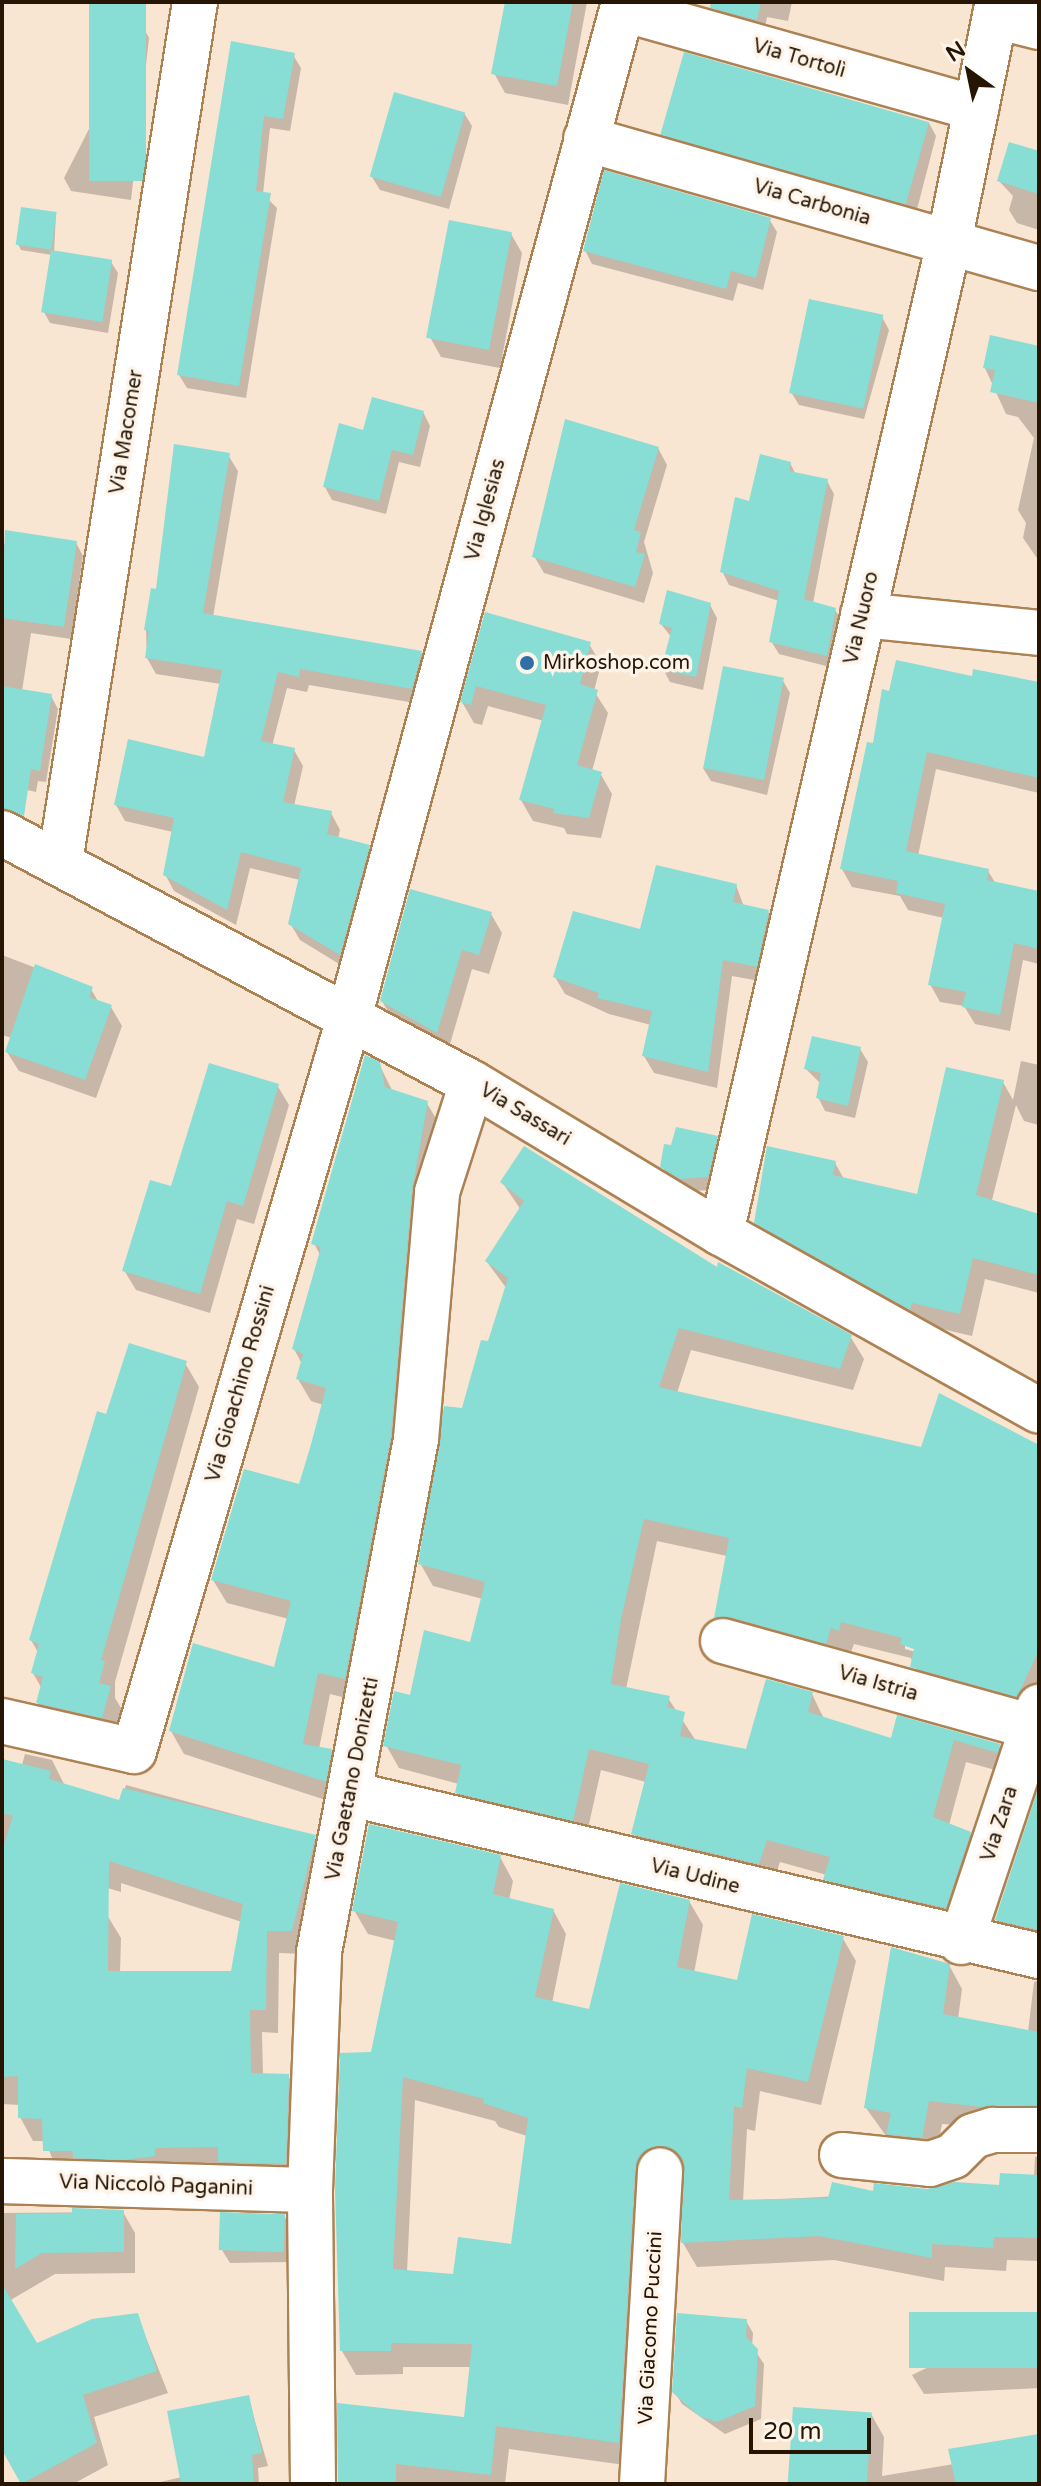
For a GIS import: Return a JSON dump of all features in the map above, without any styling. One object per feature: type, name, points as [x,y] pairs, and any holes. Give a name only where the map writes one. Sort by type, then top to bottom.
[{"type":"street","name":"Via Macomer","points":[[60,862],[195,2]]},
{"type":"street","name":"Via Tortolì","points":[[624,6],[976,108]]},
{"type":"street","name":"Via Iglesias","points":[[349,1018],[624,6]]},
{"type":"street","name":"Via Nuoro","points":[[721,1233],[949,242],[996,9]]},
{"type":"street","points":[[996,9],[1039,27]]},
{"type":"street","name":"Via Carbonia","points":[[586,139],[1039,268]]},
{"type":"street","points":[[863,615],[1039,633]]},
{"type":"street","name":"Via Sassari","points":[[2,833],[472,1083],[721,1233],[1039,1411]]},
{"type":"street","name":"Via Gioachino Rossini","points":[[2,1721],[134,1751],[349,1018]]},
{"type":"street","name":"Via Gaetano Donizetti","points":[[313,2484],[310,2190],[319,1952],[416,1439],[437,1192],[472,1083]]},
{"type":"street","name":"Via Istria","points":[[723,1641],[1036,1717]]},
{"type":"street","name":"Via Zara","points":[[961,1942],[1036,1717]]},
{"type":"street","name":"Via Udine","points":[[351,1794],[961,1942],[1039,1956]]},
{"type":"street","points":[[842,2155],[930,2164],[953,2156],[973,2136],[993,2130],[1039,2130]]},
{"type":"street","name":"Via Giacomo Puccini","points":[[642,2484],[660,2171]]},
{"type":"street","name":"Via Niccolò Paganini","points":[[2,2181],[310,2190]]},
{"type":"building","points":[[89,2],[146,2],[146,181],[89,181]]},
{"type":"building","points":[[505,2],[573,2],[557,86],[491,74]]},
{"type":"building","points":[[711,2],[761,2],[757,20],[710,8]]},
{"type":"building","points":[[231,41],[295,53],[283,119],[264,116],[256,191],[271,193],[239,386],[177,375]]},
{"type":"building","points":[[684,52],[929,122],[905,205],[660,135]]},
{"type":"building","points":[[394,92],[465,112],[441,197],[370,177]]},
{"type":"building","points":[[1009,142],[1039,151],[1039,194],[997,181]]},
{"type":"building","points":[[604,170],[771,218],[756,278],[731,271],[726,289],[583,251]]},
{"type":"building","points":[[21,207],[57,212],[51,250],[16,245]]},
{"type":"building","points":[[449,220],[512,232],[489,350],[426,338]]},
{"type":"building","points":[[51,250],[112,260],[102,322],[41,312]]},
{"type":"building","points":[[809,299],[883,315],[863,409],[789,393]]},
{"type":"building","points":[[990,335],[1039,346],[1039,403],[990,392],[995,370],[983,368]]},
{"type":"building","points":[[372,397],[424,411],[413,455],[392,450],[379,501],[323,487],[339,423],[363,430]]},
{"type":"building","points":[[565,419],[659,447],[634,530],[641,532],[636,552],[645,554],[635,587],[532,557]]},
{"type":"building","points":[[174,444],[230,453],[203,613],[422,651],[412,689],[300,669],[299,677],[278,672],[261,741],[295,748],[283,802],[332,811],[327,834],[370,845],[340,955],[288,924],[301,868],[241,852],[227,910],[163,875],[174,818],[114,805],[128,739],[204,757],[222,670],[145,658],[149,631],[144,630],[151,588],[156,589]]},
{"type":"building","points":[[760,454],[791,462],[789,471],[828,479],[804,599],[836,608],[827,656],[769,642],[779,591],[792,595],[720,572],[735,497],[749,501]]},
{"type":"building","points":[[5,530],[77,541],[64,627],[2,618]]},
{"type":"building","points":[[667,590],[711,603],[696,677],[661,669],[672,628],[659,624]]},
{"type":"building","name":"Mirkoshop.com","points":[[485,612],[591,642],[580,684],[598,690],[577,765],[602,772],[589,818],[553,813],[554,809],[519,800],[546,705],[476,686],[471,705],[460,702]]},
{"type":"building","points":[[896,660],[972,676],[973,669],[1039,682],[1039,778],[927,752],[906,851],[989,869],[987,880],[1039,891],[1039,949],[1014,943],[1000,1015],[962,1007],[966,992],[928,985],[945,904],[896,893],[898,881],[840,869],[867,742],[873,743],[882,689],[889,691]]},
{"type":"building","points":[[723,666],[784,678],[764,780],[703,768]]},
{"type":"building","points":[[2,686],[52,694],[40,771],[31,769],[24,816],[2,808]]},
{"type":"building","points":[[656,865],[737,884],[733,902],[769,910],[757,967],[723,960],[708,1072],[642,1056],[652,1011],[597,998],[599,993],[553,977],[573,911],[640,929]]},
{"type":"building","points":[[410,889],[492,912],[479,955],[462,950],[437,1033],[380,1001]]},
{"type":"building","points":[[35,964],[93,987],[89,997],[112,1005],[85,1080],[5,1052]]},
{"type":"building","points":[[812,1036],[861,1047],[848,1106],[816,1098],[821,1073],[804,1069]]},
{"type":"building","points":[[365,1055],[380,1062],[385,1087],[428,1101],[412,1190],[391,1436],[345,1679],[318,1673],[303,1744],[332,1749],[326,1782],[169,1731],[193,1643],[274,1667],[291,1601],[211,1580],[244,1469],[299,1484],[310,1448],[326,1388],[296,1379],[303,1354],[292,1349],[321,1247],[311,1244]]},
{"type":"building","points":[[209,1063],[279,1084],[243,1206],[227,1201],[200,1294],[122,1271],[150,1180],[171,1186]]},
{"type":"building","points":[[946,1067],[1004,1080],[976,1195],[1039,1214],[1039,1275],[973,1258],[960,1314],[912,1303],[910,1310],[754,1223],[767,1146],[836,1161],[833,1175],[917,1194]]},
{"type":"building","points":[[676,1127],[718,1136],[708,1177],[680,1179],[660,1167],[664,1144],[671,1145]]},
{"type":"building","points":[[524,1146],[717,1267],[718,1262],[852,1335],[840,1369],[679,1328],[659,1387],[921,1447],[939,1393],[1039,1445],[1039,1650],[1017,1697],[910,1667],[914,1649],[900,1644],[902,1638],[841,1622],[839,1631],[831,1628],[826,1644],[730,1617],[714,1618],[729,1538],[644,1519],[621,1619],[611,1684],[670,1696],[667,1707],[685,1712],[680,1736],[746,1749],[766,1679],[813,1692],[808,1712],[891,1738],[897,1715],[1000,1744],[998,1753],[954,1740],[933,1817],[971,1832],[946,1908],[823,1880],[830,1857],[767,1840],[759,1864],[631,1834],[649,1764],[589,1749],[573,1821],[455,1793],[461,1765],[383,1746],[394,1691],[410,1695],[424,1630],[470,1642],[485,1582],[418,1564],[444,1406],[462,1408],[481,1340],[488,1341],[508,1278],[485,1261],[524,1201],[500,1182]]},
{"type":"building","points":[[129,1343],[187,1361],[101,1660],[105,1661],[99,1683],[111,1686],[102,1718],[36,1703],[43,1677],[31,1673],[39,1644],[29,1640],[97,1411],[106,1414]]},
{"type":"building","points":[[2,1759],[51,1771],[49,1779],[119,1800],[123,1788],[316,1835],[292,1931],[267,1931],[266,2010],[250,2010],[251,2073],[289,2074],[286,2164],[218,2162],[218,2147],[155,2148],[155,2156],[124,2160],[73,2158],[73,2151],[43,2151],[42,2119],[18,2118],[18,2076],[2,2077],[2,1851],[13,1816],[2,1813]],"holes":[[[109,1861],[243,1904],[231,1971],[108,1971]]]},
{"type":"building","points":[[1039,1786],[1039,1930],[995,1920]]},
{"type":"building","points":[[369,1824],[501,1855],[493,1894],[554,1909],[535,1997],[589,2009],[620,1883],[690,1900],[677,1967],[737,1980],[752,1914],[844,1936],[808,2082],[747,2068],[742,2108],[734,2106],[729,2200],[828,2198],[832,2182],[873,2191],[874,2183],[927,2189],[955,2182],[999,2185],[1000,2173],[1039,2175],[1039,2238],[994,2237],[993,2248],[932,2244],[932,2258],[819,2236],[681,2243],[683,2160],[673,2150],[650,2148],[635,2170],[619,2443],[496,2426],[491,2475],[396,2464],[396,2484],[338,2484],[337,2403],[464,2417],[472,2344],[391,2343],[391,2351],[340,2351],[335,2190],[340,2053],[371,2052],[398,1922],[352,1911]],"holes":[[[403,2077],[484,2099],[483,2103],[528,2118],[511,2244],[458,2237],[453,2274],[393,2269]]]},
{"type":"building","points":[[891,1947],[950,1964],[943,2014],[1039,2032],[1039,2105],[982,2107],[929,2101],[922,2138],[886,2134],[891,2113],[864,2108]]},
{"type":"building","points":[[72,2208],[124,2210],[124,2252],[42,2253],[15,2269],[16,2214],[72,2213]]},
{"type":"building","points":[[220,2212],[285,2214],[284,2252],[219,2250]]},
{"type":"building","points":[[2,2284],[37,2343],[92,2319],[138,2313],[157,2371],[83,2395],[97,2443],[21,2484],[2,2450]]},
{"type":"building","points":[[909,2312],[1039,2312],[1039,2368],[909,2368]]},
{"type":"building","points":[[677,2313],[747,2319],[746,2337],[758,2349],[755,2406],[717,2422],[699,2416],[672,2392]]},
{"type":"building","points":[[249,2395],[262,2453],[252,2455],[254,2484],[181,2484],[167,2411]]},
{"type":"building","points":[[793,2407],[872,2413],[867,2484],[788,2484]]},
{"type":"building","points":[[1039,2434],[1039,2484],[956,2484],[948,2449]]},
{"type":"place","name":"Mirkoshop.com","points":[[527,663]]}]
